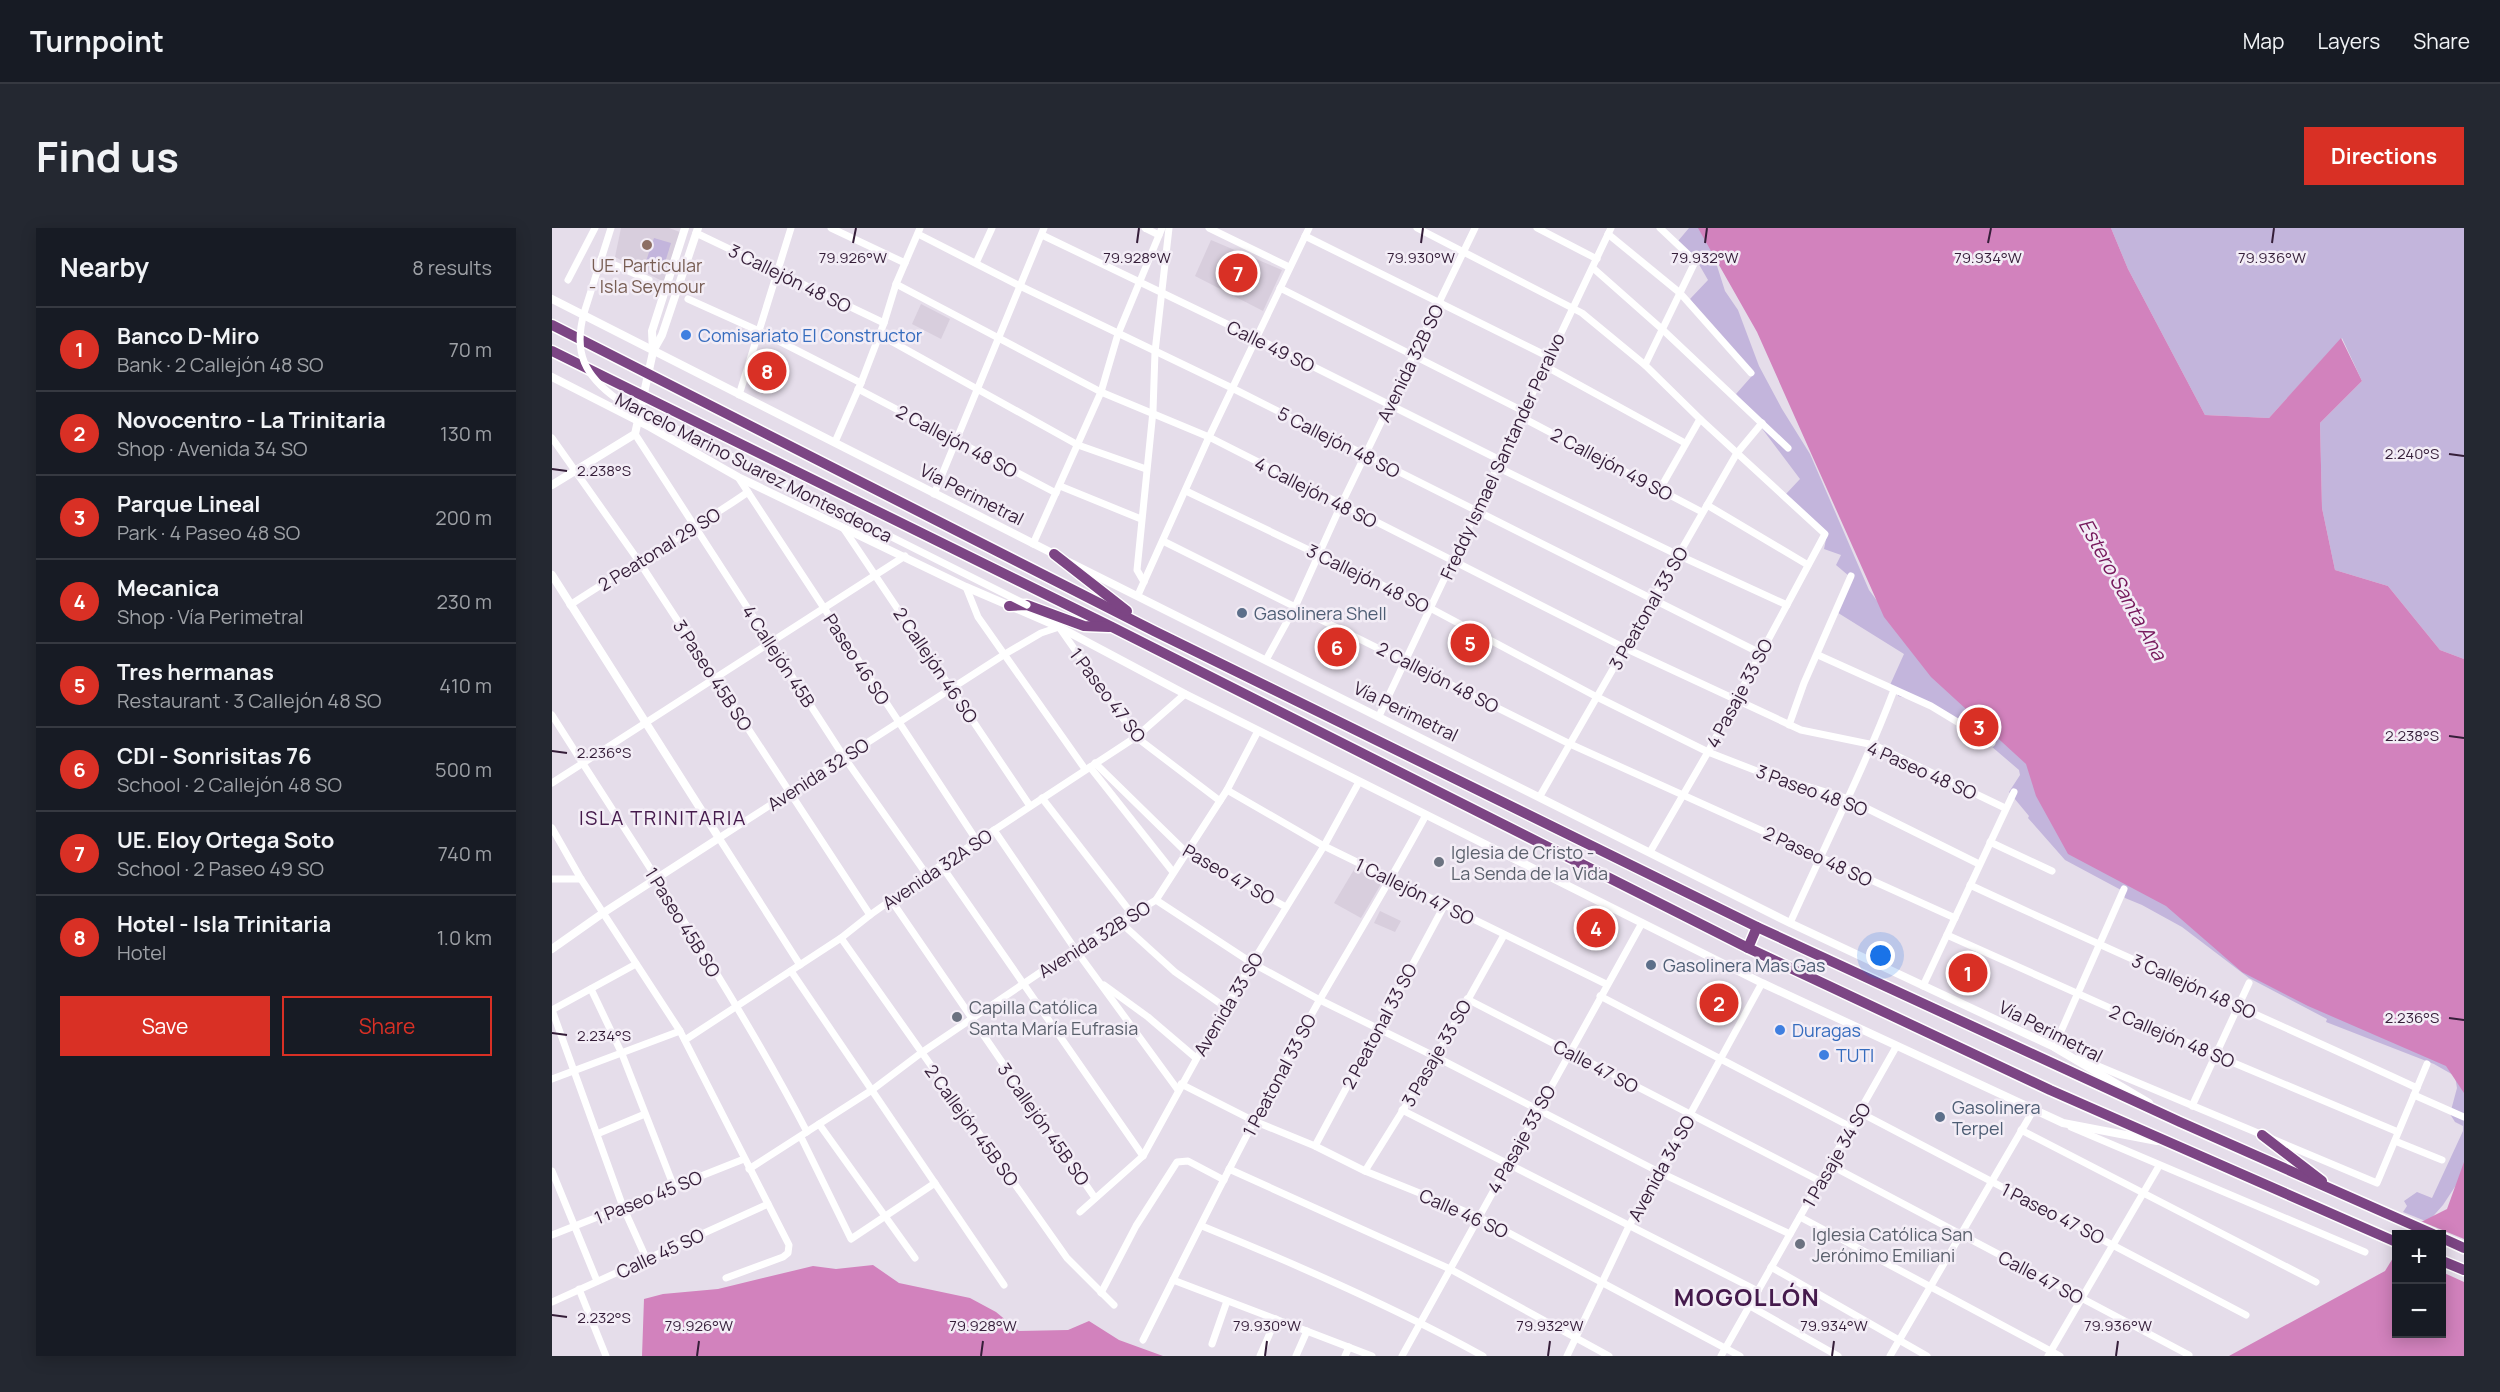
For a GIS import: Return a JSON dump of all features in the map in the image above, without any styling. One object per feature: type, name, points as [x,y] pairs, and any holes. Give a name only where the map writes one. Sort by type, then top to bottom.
[{"type":"highway","name":"Vía Perimetral","points":[[552,325],[1154,631],[1757,927],[2180,1122],[2423,1230]]},
{"type":"highway","points":[[552,351],[1112,627],[1748,948],[2050,1090],[2392,1240]]},
{"type":"highway","points":[[1054,554],[1154,631]]},
{"type":"highway","points":[[1009,606],[1027,605],[1084,626],[1112,627]]},
{"type":"highway","points":[[1748,948],[1757,927]]},
{"type":"highway","points":[[2262,1135],[2337,1192]]},
{"type":"highway","points":[[2446,1240],[2464,1248]]},
{"type":"highway","points":[[2446,1262],[2464,1270]]},
{"type":"street","points":[[568,280],[595,228]]},
{"type":"street","name":"Marcelo Marino Suarez Montesdeoca","points":[[611,228],[584,313],[579,344],[584,364],[596,382],[617,399],[1027,605]]},
{"type":"street","points":[[552,485],[635,434],[641,396],[652,352],[652,331],[686,228]]},
{"type":"street","points":[[739,395],[791,228]]},
{"type":"street","points":[[831,228],[905,263]]},
{"type":"street","points":[[976,263],[992,228]]},
{"type":"street","points":[[1033,544],[1101,392],[1118,334],[1161,231],[1145,228]]},
{"type":"street","points":[[1144,582],[1137,570],[1153,411],[1155,352],[1169,228]]},
{"type":"street","points":[[1209,228],[1289,267]]},
{"type":"street","points":[[1138,595],[1209,437],[1309,228]]},
{"type":"street","points":[[1417,228],[1582,313],[1645,365],[1737,453]]},
{"type":"street","name":"Avenida 32B SO","points":[[1266,660],[1295,607],[1412,355],[1475,228]]},
{"type":"street","points":[[1537,228],[1597,259]]},
{"type":"street","points":[[1645,365],[1694,261],[1660,228]]},
{"type":"street","points":[[652,352],[662,335],[697,230]]},
{"type":"street","name":"3 Callejón 48 SO","points":[[697,230],[777,273],[884,323]]},
{"type":"street","points":[[835,442],[860,386],[880,335],[896,284],[919,231]]},
{"type":"street","name":"5 Callejón 48 SO","points":[[919,231],[1020,286],[1232,388],[1760,652]]},
{"type":"street","points":[[1610,231],[1680,293],[1751,373]]},
{"type":"street","name":"Freddy Ismael Santander Peralvo","points":[[1379,716],[1610,231]]},
{"type":"street","points":[[934,494],[1043,232]]},
{"type":"street","name":"Calle 49 SO","points":[[1043,232],[1162,294],[1256,338],[1678,555],[1787,605]]},
{"type":"street","points":[[1305,236],[1549,357]]},
{"type":"street","points":[[601,258],[649,280]]},
{"type":"street","points":[[1593,268],[1663,330],[1788,448]]},
{"type":"street","name":"4 Callejón 48 SO","points":[[896,284],[1101,392],[1153,411],[1209,437],[1625,648],[1736,700]]},
{"type":"street","name":"2 Callejón 49 SO","points":[[1280,288],[1412,355],[1702,512]]},
{"type":"street","name":"Vía Perimetral","points":[[552,299],[652,352],[1790,923],[2054,1047],[2180,1122]]},
{"type":"street","name":"2 Callejón 48 SO","points":[[688,299],[759,331],[1056,493]]},
{"type":"street","points":[[880,335],[1078,446],[1146,469]]},
{"type":"street","points":[[1545,366],[1685,443]]},
{"type":"street","points":[[552,377],[638,421],[738,477],[841,524],[966,586],[1059,627],[1258,731],[1762,983],[1896,1047],[2159,1166],[2365,1252]]},
{"type":"street","points":[[1660,489],[1700,419]]},
{"type":"street","name":"3 Peatonal 33 SO","points":[[1540,796],[1737,453],[1762,423]]},
{"type":"street","name":"4 Callejón 45B","points":[[635,434],[844,757],[927,875]]},
{"type":"street","name":"3 Paseo 45B SO","points":[[552,438],[638,560],[870,915]]},
{"type":"street","name":"4 Pasaje 33 SO","points":[[1650,852],[1708,752],[1825,534],[1737,453]]},
{"type":"street","name":"Paseo 46 SO","points":[[738,477],[977,841]]},
{"type":"street","points":[[1060,486],[1142,519]]},
{"type":"street","name":"3 Callejón 48 SO","points":[[1186,491],[1430,608],[1597,697],[1708,752]]},
{"type":"street","name":"2 Peatonal 29 SO","points":[[570,604],[638,560],[697,527],[748,492]]},
{"type":"street","points":[[1707,505],[1808,565]]},
{"type":"street","name":"2 Callejón 46 SO","points":[[841,524],[1030,806]]},
{"type":"street","name":"2 Callejón 48 SO","points":[[1163,541],[1406,660],[1570,744],[1682,794]]},
{"type":"street","points":[[552,783],[905,556]]},
{"type":"street","points":[[552,575],[800,965]]},
{"type":"street","points":[[1789,725],[1804,683],[1818,656],[1851,576]]},
{"type":"street","name":"Paseo 47 SO","points":[[966,586],[978,617],[1173,872]]},
{"type":"street","name":"Avenida 32 SO","points":[[552,949],[655,879],[1005,654],[1041,633],[1059,627]]},
{"type":"street","name":"1 Paseo 47 SO","points":[[1059,627],[1136,737],[1220,801]]},
{"type":"street","points":[[1818,656],[1931,706],[1992,743]]},
{"type":"street","points":[[1790,923],[1846,798],[1874,745],[1894,690]]},
{"type":"street","name":"Avenida 32A SO","points":[[685,1040],[841,938],[941,865],[1136,737],[1185,694]]},
{"type":"street","name":"4 Paseo 48 SO","points":[[1736,700],[1801,730],[1874,745],[2005,808]]},
{"type":"street","name":"1 Paseo 45B SO","points":[[552,715],[737,1007],[781,1082],[851,1239],[886,1218]]},
{"type":"street","name":"Avenida 32B SO","points":[[750,1169],[872,1090],[1024,982],[1156,900],[1227,790],[1258,731]]},
{"type":"street","name":"3 Paseo 48 SO","points":[[1708,752],[1762,773],[1846,798],[1979,864]]},
{"type":"street","name":"Paseo 47 SO","points":[[1090,766],[1186,852],[1286,907]]},
{"type":"street","name":"Avenida 33 SO","points":[[1080,1212],[1143,1156],[1225,1007],[1324,846],[1359,782]]},
{"type":"street","name":"1 Callejón 47 SO","points":[[1227,790],[1324,846],[1606,984]]},
{"type":"street","points":[[1923,986],[2014,792]]},
{"type":"street","name":"2 Paseo 48 SO","points":[[1682,794],[1955,918]]},
{"type":"street","points":[[1042,798],[1132,914]]},
{"type":"street","name":"1 Peatonal 33 SO","points":[[1143,1340],[1254,1121],[1426,815]]},
{"type":"street","points":[[552,828],[581,879],[680,1030],[789,1245],[788,1253],[783,1257],[726,1278]]},
{"type":"street","points":[[994,830],[1075,949],[1180,1087]]},
{"type":"street","points":[[1990,842],[2052,871]]},
{"type":"street","points":[[941,865],[1143,1156]]},
{"type":"street","points":[[552,879],[581,879]]},
{"type":"street","name":"3 Callejón 48 SO","points":[[1970,885],[2417,1088]]},
{"type":"street","points":[[2124,889],[2054,1047],[2377,1183],[2427,1064]]},
{"type":"street","name":"3 Callejón 45B SO","points":[[891,900],[970,1019],[1095,1198]]},
{"type":"street","points":[[1156,900],[1252,963],[1320,1000],[1659,1172],[1790,1234]]},
{"type":"street","name":"2 Peatonal 33 SO","points":[[1315,1146],[1444,906]]},
{"type":"street","points":[[1120,922],[1175,972],[1225,1007]]},
{"type":"street","name":"4 Pasaje 33 SO","points":[[1402,1356],[1606,984],[1642,923]]},
{"type":"street","name":"3 Pasaje 33 SO","points":[[1365,1171],[1436,1057],[1504,935]]},
{"type":"street","name":"2 Callejón 48 SO","points":[[1947,935],[2215,1055],[2398,1132]]},
{"type":"street","name":"2 Callejón 45B SO","points":[[841,938],[1067,1258],[1114,1305]]},
{"type":"street","points":[[636,964],[552,1010],[623,1207],[647,1260]]},
{"type":"street","points":[[791,971],[1004,1285]]},
{"type":"street","points":[[1099,982],[1148,1017],[1197,1058]]},
{"type":"street","name":"Avenida 34 SO","points":[[1567,1356],[1629,1226],[1762,983]]},
{"type":"street","points":[[2192,1106],[2249,983]]},
{"type":"street","points":[[591,989],[622,1054],[674,1187]]},
{"type":"street","points":[[1600,996],[1851,1127]]},
{"type":"street","name":"Calle 47 SO","points":[[1467,999],[1820,1181]]},
{"type":"street","points":[[552,1079],[680,1030]]},
{"type":"street","points":[[552,1034],[561,1034]]},
{"type":"street","name":"1 Pasaje 34 SO","points":[[1721,1356],[1896,1047]]},
{"type":"street","name":"Calle 46 SO","points":[[1180,1087],[1315,1146],[1365,1171],[1479,1217],[1740,1356]]},
{"type":"street","points":[[2414,1095],[2464,1117]]},
{"type":"street","points":[[1890,1356],[2034,1109]]},
{"type":"street","points":[[1402,1110],[1758,1291]]},
{"type":"street","name":"1 Paseo 47 SO","points":[[1860,1112],[2247,1315]]},
{"type":"street","points":[[597,1134],[645,1113]]},
{"type":"street","points":[[2064,1123],[2170,1143]]},
{"type":"street","points":[[819,1124],[915,1258]]},
{"type":"street","points":[[2021,1130],[2316,1282]]},
{"type":"street","points":[[2395,1141],[2442,1160]]},
{"type":"street","name":"1 Paseo 45 SO","points":[[552,1235],[744,1159]]},
{"type":"street","points":[[1101,1293],[1136,1226],[1177,1162],[1188,1161],[1224,1180]]},
{"type":"street","name":"Calle 47 SO","points":[[1830,1165],[2189,1355]]},
{"type":"street","points":[[2050,1353],[2159,1166]]},
{"type":"street","points":[[1229,1169],[1450,1269],[1609,1356]]},
{"type":"street","points":[[552,1171],[597,1281]]},
{"type":"street","points":[[886,1218],[935,1183]]},
{"type":"street","name":"Calle 45 SO","points":[[552,1302],[768,1204]]},
{"type":"street","points":[[1800,1217],[1931,1286],[2050,1353],[2061,1356]]},
{"type":"street","points":[[1202,1226],[1313,1271],[1421,1322],[1483,1356]]},
{"type":"street","points":[[1771,1267],[1927,1356]]},
{"type":"street","points":[[1173,1280],[1372,1356]]},
{"type":"street","points":[[579,1289],[606,1356]]},
{"type":"street","points":[[1212,1344],[1227,1301]]},
{"type":"street","points":[[1750,1305],[1838,1356]]},
{"type":"street","points":[[1260,1356],[1276,1319]]},
{"type":"street","points":[[1296,1356],[1307,1331]]},
{"type":"street","points":[[1346,1356],[1349,1347]]},
{"type":"shaded area","name":"UE. Particular - Isla Seymour","points":[[621,228],[669,228],[680,232],[664,282],[615,257]]},
{"type":"shaded area","points":[[1689,228],[1705,228],[1725,291],[1738,310],[1759,366],[1810,454],[1869,590],[1886,613],[2393,1030],[2464,1077],[2464,1173],[2443,1205],[2428,1222],[2403,1212],[2407,1206],[2404,1201],[2417,1192],[2432,1198],[2463,1131],[2463,1126],[2455,1122],[2450,1114],[2457,1088],[2455,1076],[2434,1064],[2326,1022],[2327,1019],[2249,978],[2182,927],[2125,898],[2121,890],[2065,860],[2028,818],[2029,816],[2009,792],[2020,775],[2019,770],[1991,746],[1930,704],[1898,696],[1898,690],[1890,685],[1904,654],[1835,611],[1849,576],[1836,565],[1841,555],[1824,549],[1827,534],[1785,495],[1800,479],[1736,394],[1751,377],[1690,299],[1708,280],[1697,261],[1678,241]]},
{"type":"shaded area","points":[[2111,228],[2464,228],[2464,659],[2440,650],[2388,586],[2335,570],[2322,508],[2320,423],[2362,381],[2342,338],[2269,418],[2205,415],[2128,269]]},
{"type":"shaded area","points":[[654,238],[671,243],[663,269],[645,264]]},
{"type":"shaded area","points":[[1211,240],[1282,270],[1263,311],[1195,276]]},
{"type":"shaded area","points":[[921,304],[950,319],[941,339],[912,324]]},
{"type":"shaded area","points":[[1337,634],[1347,639],[1338,659],[1328,655]]},
{"type":"shaded area","points":[[1355,868],[1381,884],[1361,918],[1334,903]]},
{"type":"shaded area","points":[[1380,911],[1401,921],[1395,932],[1374,923]]},
{"type":"water","name":"Estero Santa Ana","points":[[1698,228],[2111,228],[2128,269],[2205,415],[2269,418],[2341,338],[2362,381],[2320,423],[2322,508],[2335,570],[2388,586],[2440,650],[2464,659],[2464,1093],[2446,1066],[2308,1006],[2242,972],[2166,906],[2068,854],[2036,796],[2026,764],[1931,677],[1884,617],[1757,332]]},
{"type":"water","points":[[2464,1162],[2464,1356],[2229,1356],[2385,1271],[2392,1260],[2392,1338],[2446,1338],[2446,1230],[2430,1230],[2415,1225],[2447,1209]]},
{"type":"water","points":[[873,1265],[899,1283],[970,1298],[996,1312],[1019,1331],[1068,1330],[1089,1321],[1119,1340],[1163,1356],[642,1356],[644,1299],[663,1294],[718,1289],[813,1266],[836,1269]]},
{"type":"pier","points":[[2418,1220],[2442,1230],[2409,1230]]},
{"type":"pier","points":[[2446,1232],[2464,1239],[2464,1282],[2446,1274]]},
{"type":"place","name":"UE. Particular - Isla Seymour","points":[[647,245]]},
{"type":"place","name":"UE. Eloy Ortega Soto","points":[[1238,273]]},
{"type":"place","name":"Comisariato El Constructor","points":[[686,335]]},
{"type":"place","name":"Hotel - Isla Trinitaria","points":[[767,371]]},
{"type":"place","name":"Gasolinera Shell","points":[[1242,613]]},
{"type":"place","name":"Tres hermanas","points":[[1470,643]]},
{"type":"place","name":"CDI - Sonrisitas 76","points":[[1337,647]]},
{"type":"place","name":"Parque Lineal","points":[[1979,727]]},
{"type":"place","name":"Iglesia de Cristo - La Senda de la Vida","points":[[1439,862]]},
{"type":"place","name":"Mecanica","points":[[1596,928]]},
{"type":"place","name":"Gasolinera Mas Gas","points":[[1651,965]]},
{"type":"place","name":"Banco D-Miro","points":[[1968,973]]},
{"type":"place","name":"Novocentro - La Trinitaria","points":[[1719,1003]]},
{"type":"place","name":"Capilla Católica Santa María Eufrasia","points":[[957,1017]]},
{"type":"place","name":"Duragas","points":[[1780,1030]]},
{"type":"place","name":"TUTI","points":[[1824,1055]]},
{"type":"place","name":"Gasolinera Terpel","points":[[1940,1117]]},
{"type":"place","name":"Iglesia Católica San Jerónimo Emiliani","points":[[1800,1244]]},
{"type":"district","name":"ISLA TRINITARIA","points":[[663,817]]},
{"type":"district","name":"MOGOLLÓN","points":[[1747,1296]]}]
